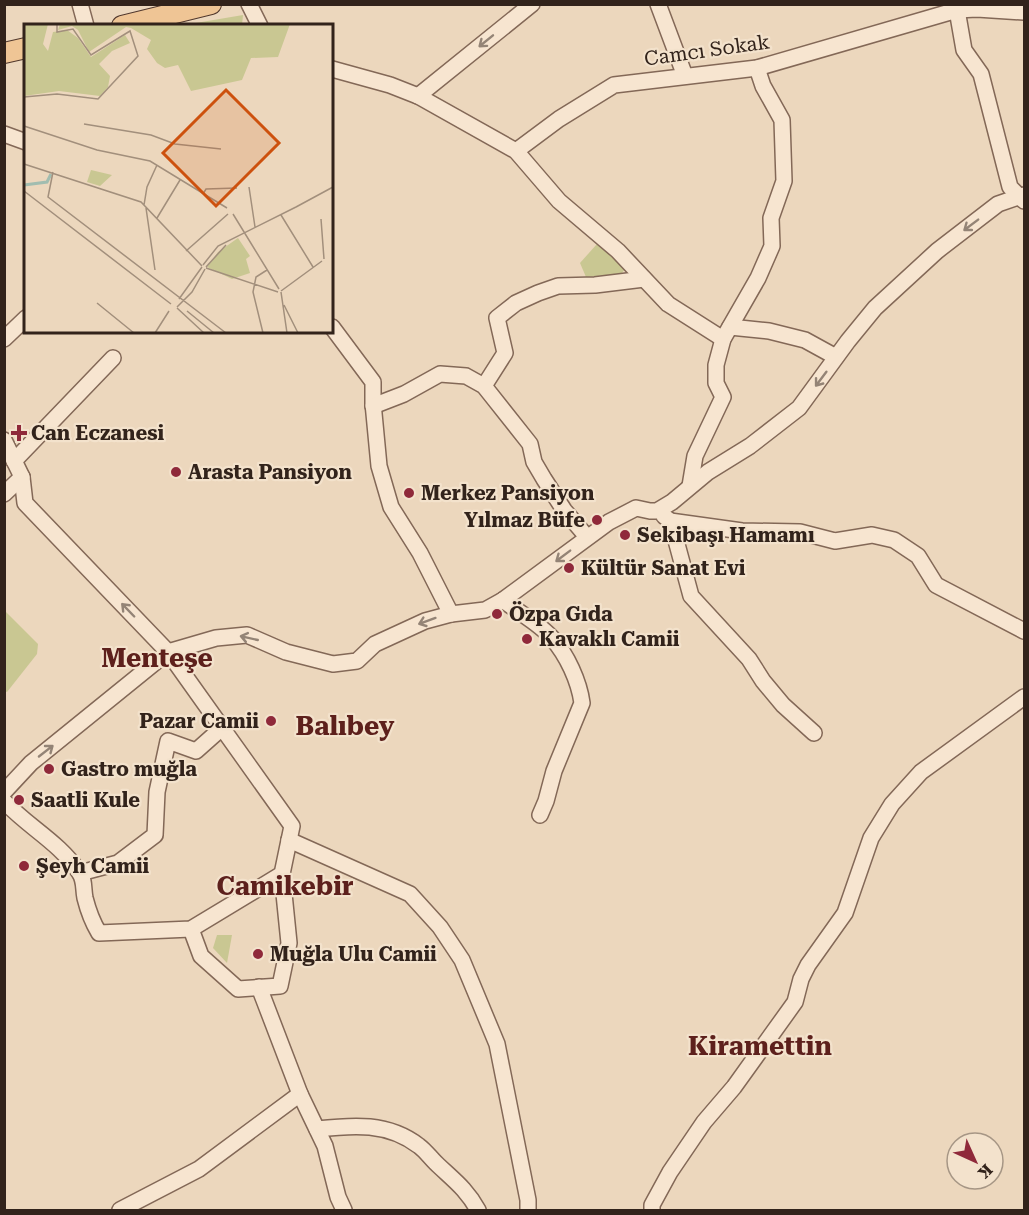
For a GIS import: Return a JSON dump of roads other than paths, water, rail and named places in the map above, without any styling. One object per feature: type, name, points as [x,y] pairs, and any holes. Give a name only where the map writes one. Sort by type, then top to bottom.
[{"type":"main road","points":[[130,24],[211,4]]},
{"type":"main road","points":[[4,53],[24,48]]},
{"type":"street","points":[[80,4],[85,24]]},
{"type":"street","points":[[249,4],[259,24]]},
{"type":"street","points":[[418,96],[532,4]]},
{"type":"street","points":[[658,4],[685,76]]},
{"type":"street","name":"Camcı Sokak","points":[[516,151],[559,119],[614,85],[757,68],[957,10],[976,7],[1024,12]]},
{"type":"street","points":[[957,10],[964,50],[981,74],[1011,187],[1023,197]]},
{"type":"street","points":[[690,486],[695,456],[723,397],[716,383],[716,365],[726,333],[758,278],[772,246],[771,218],[784,181],[782,120],[757,68]]},
{"type":"street","points":[[333,69],[390,85],[418,96],[516,151],[559,201],[618,251],[668,304],[726,333],[769,331],[805,340],[836,357]]},
{"type":"street","points":[[4,134],[24,141]]},
{"type":"street","points":[[4,792],[31,763],[168,652],[216,638],[247,635],[286,652],[333,664],[357,661],[375,644],[425,621],[451,614],[485,610],[503,600],[609,522],[636,508],[650,512],[657,511],[672,502],[708,472],[750,446],[799,408],[875,308],[937,251],[998,204],[1023,197]]},
{"type":"street","points":[[484,386],[505,353],[497,318],[516,303],[558,286],[595,285],[644,279]]},
{"type":"street","points":[[4,339],[24,320]]},
{"type":"street","points":[[333,328],[373,382],[379,466],[391,507],[420,553],[451,614]]},
{"type":"street","points":[[14,461],[112,358]]},
{"type":"street","points":[[373,406],[404,394],[440,374],[466,376],[484,386],[530,444],[534,462],[544,479],[564,510],[587,537]]},
{"type":"street","points":[[4,441],[22,477],[25,503],[168,652],[292,826],[282,874],[289,943],[280,986],[238,989],[201,956],[191,929]]},
{"type":"street","points":[[4,494],[22,477]]},
{"type":"street","points":[[657,511],[670,521],[742,531],[800,532],[835,541],[872,535],[894,540],[918,556],[936,585],[1024,631]]},
{"type":"street","points":[[670,521],[691,596],[749,659],[763,681],[783,705],[814,733]]},
{"type":"street","points":[[503,600],[552,638],[567,659],[581,692],[582,703],[554,771],[540,815]]},
{"type":"street","points":[[652,1210],[652,1205],[670,1172],[704,1122],[734,1087],[795,1002],[808,965],[844,913],[871,838],[892,804],[921,772],[1024,697]]},
{"type":"street","points":[[80,873],[118,863],[155,835],[157,792],[168,741],[196,751],[223,728]]},
{"type":"street","points":[[4,801],[63,850],[80,873],[84,882],[85,898],[99,933],[191,929],[282,874]]},
{"type":"street","points":[[289,840],[410,894],[440,927],[462,960],[496,1044],[528,1200],[528,1210]]},
{"type":"street","points":[[260,987],[300,1094],[325,1146],[338,1197],[344,1210]]},
{"type":"street","points":[[120,1210],[199,1169],[300,1094]]},
{"type":"street","points":[[317,1129],[356,1125],[373,1126],[405,1137],[420,1146],[468,1193],[478,1210]]},
{"type":"place","name":"Can Eczanesi","points":[[19,433]]},
{"type":"place","name":"Arasta Pansiyon","points":[[176,472]]},
{"type":"place","name":"Merkez Pansiyon","points":[[409,493]]},
{"type":"place","name":"Yılmaz Büfe","points":[[597,520]]},
{"type":"place","name":"Sekibaşı Hamamı","points":[[625,535]]},
{"type":"place","name":"Kültür Sanat Evi","points":[[569,568]]},
{"type":"place","name":"Özpa Gıda","points":[[497,614]]},
{"type":"place","name":"Kavaklı Camii","points":[[527,639]]},
{"type":"place","name":"Pazar Camii","points":[[271,721]]},
{"type":"place","name":"Gastro muğla","points":[[49,769]]},
{"type":"place","name":"Saatli Kule","points":[[19,800]]},
{"type":"place","name":"Şeyh Camii","points":[[24,866]]},
{"type":"place","name":"Muğla Ulu Camii","points":[[258,954]]},
{"type":"district","name":"Menteşe","points":[[157,658]]},
{"type":"district","name":"Balıbey","points":[[345,726]]},
{"type":"district","name":"Camikebir","points":[[285,886]]},
{"type":"district","name":"Kiramettin","points":[[760,1046]]}]
